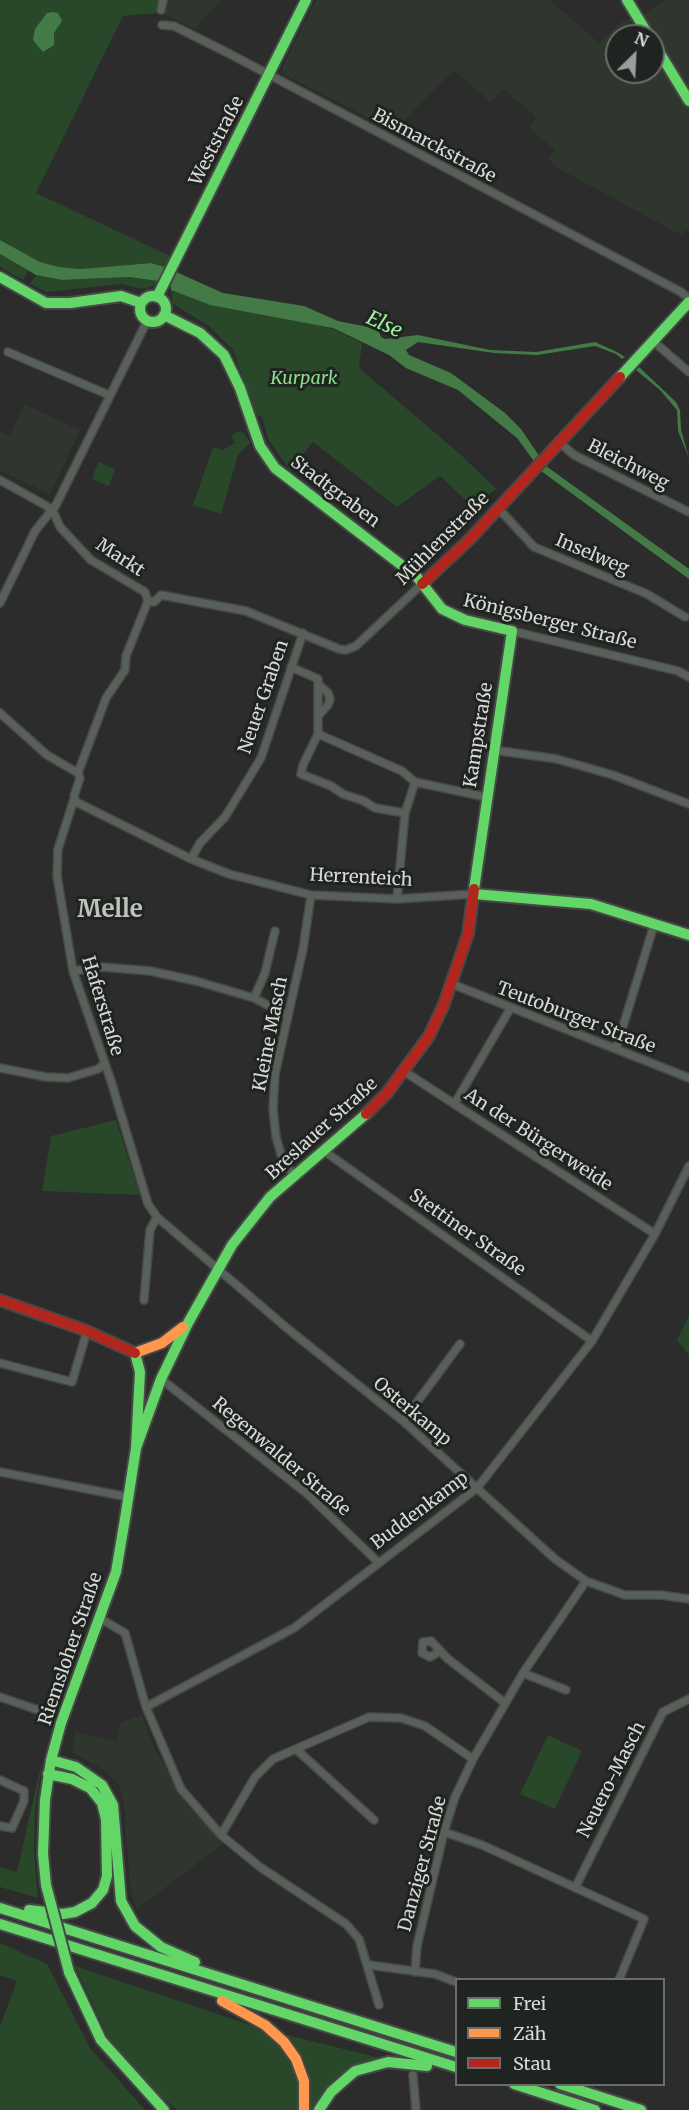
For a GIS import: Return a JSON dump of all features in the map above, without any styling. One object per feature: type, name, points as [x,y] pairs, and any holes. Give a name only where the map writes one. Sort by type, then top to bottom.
[{"type":"main road","name":"Weststraße","points":[[160,292],[306,0]]},
{"type":"main road","points":[[627,0],[642,24]]},
{"type":"main road","points":[[665,62],[689,101]]},
{"type":"main road","points":[[0,277],[46,303],[70,303],[121,296],[141,303]]},
{"type":"main road","points":[[160,292],[164,303],[164,315],[155,322],[147,321],[141,315],[141,303],[160,292]]},
{"type":"main road","name":"Mühlenstraße","points":[[419,581],[498,508],[689,301]]},
{"type":"main road","name":"Stadtgraben","points":[[164,315],[201,333],[224,356],[240,388],[260,446],[275,468],[366,536],[419,581]]},
{"type":"main road","name":"Königsberger Straße","points":[[419,581],[433,601],[453,615],[512,631]]},
{"type":"main road","name":"Kampstraße","points":[[480,845],[512,631]]},
{"type":"main road","name":"Breslauer Straße","points":[[136,1448],[161,1379],[188,1323],[232,1245],[258,1211],[294,1175],[377,1103],[405,1072],[429,1036],[452,984],[468,934],[480,845]]},
{"type":"main road","name":"Herrenteich","points":[[474,894],[591,904],[689,935]]},
{"type":"main road","points":[[0,1300],[87,1331],[135,1353]]},
{"type":"main road","name":"Breslauer Straße","points":[[135,1353],[162,1343],[188,1323]]},
{"type":"main road","name":"Riemsloher Straße","points":[[135,1353],[140,1372],[136,1448],[116,1572],[101,1619],[61,1723],[48,1774],[44,1834],[46,1886],[56,1932],[69,1972],[101,2040],[129,2074],[164,2110]]},
{"type":"main road","points":[[51,1760],[76,1767],[102,1785],[113,1805],[121,1901],[135,1926],[161,1947],[252,1988]]},
{"type":"main road","points":[[0,1907],[63,1914],[75,1912],[92,1903],[103,1890],[107,1876],[108,1851],[106,1820],[102,1803],[90,1788],[72,1779],[48,1774]]},
{"type":"main road","points":[[0,1907],[455,2052]]},
{"type":"main road","points":[[0,1924],[455,2067]]},
{"type":"main road","points":[[188,1983],[265,2025],[284,2042],[296,2059],[304,2081],[304,2110]]},
{"type":"main road","points":[[319,2110],[343,2080],[368,2066],[388,2062],[410,2062],[455,2072]]},
{"type":"main road","points":[[517,2086],[595,2110]]},
{"type":"main road","points":[[563,2086],[641,2110]]},
{"type":"street","points":[[161,10],[163,0]]},
{"type":"street","name":"Bismarckstraße","points":[[162,25],[174,26],[269,75],[681,291],[689,301]]},
{"type":"street","points":[[0,603],[35,531],[52,512],[147,321]]},
{"type":"street","points":[[653,341],[689,372]]},
{"type":"street","points":[[8,352],[109,394]]},
{"type":"street","name":"Bleichweg","points":[[558,441],[574,455],[689,512]]},
{"type":"street","name":"Markt","points":[[0,480],[37,499],[52,512],[60,527],[96,564],[145,592],[148,601],[126,656],[124,669],[106,698],[78,773]]},
{"type":"street","name":"Inselweg","points":[[498,508],[534,547],[647,594],[685,617]]},
{"type":"street","name":"Mühlenstraße","points":[[161,595],[246,610],[346,650],[356,646],[419,581]]},
{"type":"street","name":"Markt","points":[[148,601],[154,602],[161,595]]},
{"type":"street","name":"Königsberger Straße","points":[[512,631],[678,672],[689,677]]},
{"type":"street","name":"Neuer Graben","points":[[191,859],[200,843],[225,817],[261,758],[303,633]]},
{"type":"street","points":[[291,667],[318,679],[319,685],[318,734],[301,774],[375,808],[405,813]]},
{"type":"street","points":[[318,716],[330,699],[328,693],[319,685]]},
{"type":"street","points":[[0,713],[47,755],[78,773],[80,778],[74,799]]},
{"type":"street","points":[[318,734],[402,771],[415,782],[486,797]]},
{"type":"street","points":[[494,750],[557,759],[613,775],[689,804]]},
{"type":"street","points":[[397,899],[405,813],[415,782]]},
{"type":"street","name":"Herrenteich","points":[[74,799],[191,859],[229,874],[311,895],[397,899],[474,894]]},
{"type":"street","name":"Haferstraße","points":[[74,799],[58,849],[57,876],[73,971],[148,1204],[157,1217],[220,1269]]},
{"type":"street","name":"Kleine Masch","points":[[294,1175],[283,1161],[278,1146],[273,1109],[275,1074],[303,949],[311,895]]},
{"type":"street","points":[[616,1049],[654,924]]},
{"type":"street","points":[[254,998],[265,973],[275,931]]},
{"type":"street","points":[[73,971],[102,967],[150,971],[254,998],[287,1015]]},
{"type":"street","name":"Teutoburger Straße","points":[[452,984],[510,1009],[689,1078]]},
{"type":"street","points":[[455,1103],[510,1009]]},
{"type":"street","points":[[0,1068],[46,1077],[68,1078],[98,1069],[104,1064]]},
{"type":"street","name":"An der Bürgerweide","points":[[405,1072],[655,1234]]},
{"type":"street","name":"Stettiner Straße","points":[[324,1151],[592,1341]]},
{"type":"street","name":"Buddenkamp","points":[[147,1707],[294,1628],[477,1488],[592,1341],[655,1234],[689,1166]]},
{"type":"street","points":[[144,1300],[150,1230],[157,1217]]},
{"type":"street","name":"Osterkamp","points":[[220,1269],[288,1329],[403,1420],[555,1559],[586,1581],[625,1595],[661,1594],[689,1599]]},
{"type":"street","points":[[0,1363],[72,1382],[87,1331]]},
{"type":"street","points":[[403,1420],[460,1344]]},
{"type":"street","name":"Regenwalder Straße","points":[[161,1379],[304,1492],[378,1562]]},
{"type":"street","points":[[0,1472],[128,1497]]},
{"type":"street","name":"Danziger Straße","points":[[415,1972],[417,1946],[444,1832],[455,1797],[473,1759],[523,1673],[586,1581]]},
{"type":"street","points":[[101,1619],[124,1633],[147,1707],[181,1789],[221,1835],[260,1867],[346,1924],[359,1939],[369,1965],[379,2005]]},
{"type":"street","points":[[440,1651],[505,1703]]},
{"type":"street","points":[[523,1673],[566,1690]]},
{"type":"street","points":[[0,1697],[44,1712]]},
{"type":"street","name":"Neuero-Masch","points":[[575,1888],[663,1712],[689,1699]]},
{"type":"street","points":[[221,1835],[255,1777],[273,1759],[369,1717],[382,1715],[401,1718],[425,1726],[473,1759]]},
{"type":"street","points":[[297,1750],[374,1820]]},
{"type":"street","points":[[0,1780],[24,1791],[24,1801],[12,1828],[0,1826]]},
{"type":"street","points":[[444,1832],[482,1845],[644,1919],[619,1978]]},
{"type":"street","points":[[369,1965],[435,1974],[455,1982]]},
{"type":"street","points":[[413,2075],[416,2110]]},
{"type":"shaded area","points":[[167,0],[221,0],[195,29],[164,14]]},
{"type":"shaded area","points":[[316,0],[550,0],[599,43],[605,37],[605,84],[665,84],[665,24],[619,24],[647,13],[666,0],[689,0],[689,232],[686,230],[681,235],[552,165],[549,157],[555,150],[529,128],[536,117],[503,89],[490,102],[454,70],[394,131],[283,74],[283,66]]},
{"type":"shaded area","points":[[47,13],[58,13],[62,21],[54,33],[54,45],[43,52],[33,40],[35,29]]},
{"type":"shaded area","points":[[0,240],[40,262],[59,267],[81,269],[151,263],[223,293],[304,306],[338,321],[378,329],[381,337],[385,339],[418,335],[490,350],[536,352],[595,342],[617,352],[625,357],[622,359],[616,354],[595,346],[537,355],[494,353],[418,342],[406,350],[409,355],[451,373],[505,413],[521,429],[546,466],[689,569],[689,579],[541,471],[517,438],[458,390],[406,368],[389,355],[333,328],[210,305],[171,290],[171,286],[158,281],[129,277],[62,280],[36,275],[0,254]]},
{"type":"shaded area","points":[[639,367],[676,402],[680,410],[681,430],[689,458],[678,431],[677,410],[660,390],[636,370]]},
{"type":"shaded area","points":[[24,404],[80,430],[50,494],[0,471],[0,432],[10,436]]},
{"type":"shaded area","points":[[142,1715],[154,1748],[185,1802],[224,1843],[137,1909],[130,1888],[124,1805],[119,1784],[104,1770],[72,1752],[75,1732],[116,1741],[120,1723]]},
{"type":"green space","points":[[0,0],[161,0],[157,13],[123,16],[36,193],[170,256],[165,267],[151,263],[81,269],[59,267],[40,262],[0,240]]},
{"type":"green space","points":[[0,254],[28,271],[23,280],[0,267]]},
{"type":"green space","points":[[36,275],[62,280],[129,277],[158,281],[156,285],[142,289],[121,284],[47,292],[30,284]]},
{"type":"green space","name":"Kurpark","points":[[171,290],[210,305],[323,324],[362,343],[359,368],[462,456],[496,489],[488,495],[489,501],[478,512],[440,476],[397,507],[313,442],[290,470],[269,441],[262,417],[256,414],[233,350],[209,326],[173,304]]},
{"type":"green space","points":[[239,431],[245,434],[250,443],[238,455],[221,514],[193,505],[213,447],[222,450],[235,443],[231,435]]},
{"type":"green space","points":[[98,462],[115,469],[109,486],[92,479]]},
{"type":"green space","points":[[116,1120],[140,1195],[42,1191],[51,1136]]},
{"type":"green space","points":[[689,1315],[689,1355],[677,1340]]},
{"type":"green space","points":[[548,1735],[582,1751],[555,1809],[520,1794]]},
{"type":"green space","points":[[43,1757],[35,1810],[34,1851],[38,1898],[0,1887],[0,1867],[17,1872]]},
{"type":"green space","points":[[0,1943],[47,1964],[90,2048],[145,2110],[0,2110],[0,2026],[17,1981],[0,1975]]},
{"type":"green space","points":[[75,1966],[259,2028],[408,2065],[370,2069],[340,2087],[321,2110],[178,2110],[153,2091],[108,2037]]},
{"type":"traffic: fast","points":[[157,297],[306,0]]},
{"type":"traffic: fast","points":[[627,0],[642,24]]},
{"type":"traffic: fast","points":[[665,62],[689,101]]},
{"type":"traffic: fast","points":[[0,277],[46,303],[70,303],[121,296],[141,303]]},
{"type":"traffic: fast","points":[[153,296],[162,300],[166,309],[162,318],[153,322],[144,318],[140,309],[144,300],[153,296]]},
{"type":"traffic: fast","points":[[620,377],[689,302]]},
{"type":"traffic: fast","points":[[164,315],[200,333],[224,355],[240,388],[260,446],[275,468],[417,577],[442,609],[465,620],[512,631],[474,889]]},
{"type":"traffic: fast","points":[[474,894],[591,904],[689,935]]},
{"type":"traffic: fast","points":[[136,1448],[161,1379],[188,1323],[232,1245],[270,1197],[366,1114]]},
{"type":"traffic: fast","points":[[46,1885],[43,1854],[45,1800],[51,1760],[61,1723],[116,1572],[125,1519],[136,1448],[140,1372],[135,1353]]},
{"type":"traffic: fast","points":[[51,1760],[76,1767],[102,1785],[113,1805],[121,1901],[135,1926],[161,1947],[195,1962]]},
{"type":"traffic: fast","points":[[29,1910],[63,1914],[75,1912],[92,1903],[103,1890],[107,1876],[106,1819],[102,1803],[90,1788],[72,1779],[48,1774]]},
{"type":"traffic: fast","points":[[46,1885],[69,1972]]},
{"type":"traffic: fast","points":[[0,1908],[455,2052]]},
{"type":"traffic: fast","points":[[0,1924],[455,2067]]},
{"type":"traffic: fast","points":[[69,1972],[101,2040],[164,2110]]},
{"type":"traffic: fast","points":[[319,2110],[331,2092],[355,2071],[388,2062],[427,2066]]},
{"type":"traffic: fast","points":[[520,2086],[595,2110]]},
{"type":"traffic: fast","points":[[566,2086],[641,2110]]},
{"type":"traffic: slow","points":[[135,1353],[162,1343],[183,1327]]},
{"type":"traffic: slow","points":[[222,2001],[265,2025],[284,2042],[296,2059],[304,2081],[304,2110]]},
{"type":"traffic: jam","points":[[422,584],[470,539],[620,377]]},
{"type":"traffic: jam","points":[[366,1114],[387,1093],[429,1036],[444,1004],[468,934],[474,889]]},
{"type":"traffic: jam","points":[[0,1300],[87,1331],[135,1353]]},
{"type":"district","name":"Melle","points":[[110,910]]},
{"type":"water label","name":"Else","points":[[384,325]]}]
